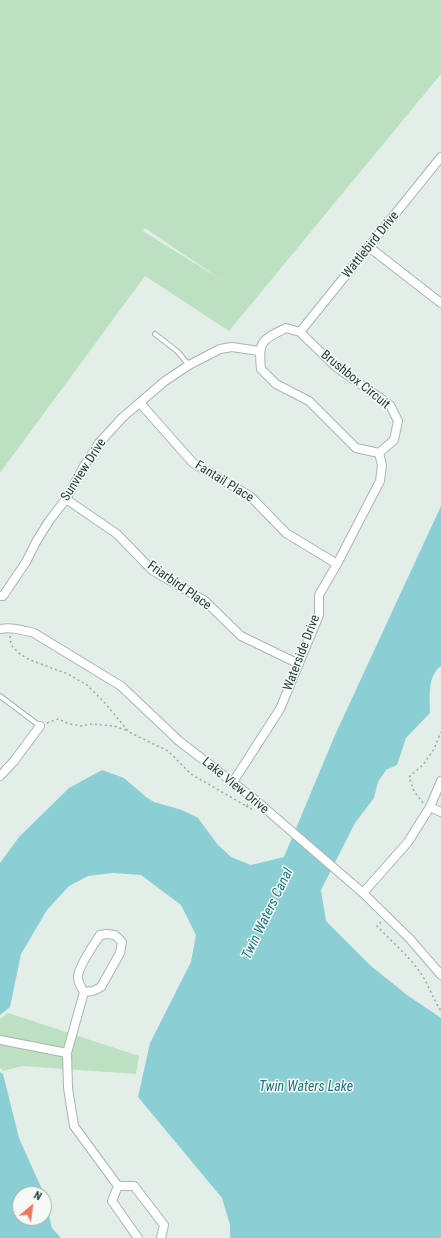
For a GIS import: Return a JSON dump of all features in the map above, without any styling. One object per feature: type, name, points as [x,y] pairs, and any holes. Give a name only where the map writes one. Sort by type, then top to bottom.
[{"type":"street","name":"Wattlebird Drive","points":[[300,332],[440,160]]},
{"type":"street","points":[[369,247],[441,303]]},
{"type":"street","points":[[300,332],[286,328],[266,338],[259,350],[260,369],[276,384],[309,401],[356,448],[379,453]]},
{"type":"street","name":"Brushbox Circuit","points":[[300,332],[336,367],[390,405],[398,421],[394,440],[379,453]]},
{"type":"street","name":"Sunview Drive","points":[[0,596],[3,596],[26,562],[36,542],[49,521],[66,499],[84,466],[99,443],[123,418],[165,381],[189,365],[220,349],[232,347],[259,350]]},
{"type":"street","name":"Fantail Place","points":[[140,403],[193,463],[250,496],[286,533],[337,564]]},
{"type":"street","name":"Waterside Drive","points":[[233,782],[280,709],[320,615],[319,595],[337,564],[380,481],[382,465],[379,453]]},
{"type":"street","name":"Friarbird Place","points":[[66,499],[117,534],[152,570],[205,601],[241,636],[298,664]]},
{"type":"street","name":"Lake View Drive","points":[[4,628],[20,629],[34,633],[121,686],[179,742],[253,798],[349,880],[410,939],[441,975]]},
{"type":"street","points":[[0,776],[14,761],[40,726]]},
{"type":"street","points":[[363,893],[408,842],[430,807],[441,781]]},
{"type":"street","points":[[430,807],[441,812]]},
{"type":"street","points":[[84,992],[93,991],[101,987],[120,953],[122,942],[115,935],[100,935],[85,959],[78,975],[79,984],[84,992],[67,1053],[68,1088],[74,1126],[118,1186]]},
{"type":"street","points":[[0,1040],[67,1053]]},
{"type":"street","points":[[118,1186],[112,1201],[138,1238]]},
{"type":"street","points":[[118,1186],[134,1186],[164,1225],[161,1238]]},
{"type":"lane","points":[[155,334],[177,351],[189,365]]},
{"type":"lane","points":[[0,696],[40,726]]},
{"type":"path","points":[[4,628],[11,645],[20,654],[30,660],[68,674],[87,685],[104,702],[129,732]]},
{"type":"path","points":[[40,726],[58,719],[70,724],[82,726],[91,724],[109,725],[129,732],[168,752],[191,774],[246,806],[253,798]]},
{"type":"path","points":[[430,807],[419,799],[414,791],[409,777],[423,765],[434,749],[441,732]]},
{"type":"path","points":[[382,922],[377,926],[407,956],[422,975],[435,1002],[441,1010]]},
{"type":"green space","points":[[0,0],[441,0],[441,74],[229,331],[145,276],[0,473]],"holes":[[[145,228],[223,281],[143,231]]]},
{"type":"green space","points":[[8,1013],[139,1056],[136,1074],[22,1066],[3,1071],[0,1068],[0,1019]]},
{"type":"water","name":"Twin Waters Lake","points":[[441,506],[441,666],[433,675],[431,681],[430,713],[406,738],[397,765],[386,770],[378,782],[374,798],[355,823],[321,890],[326,921],[371,966],[407,995],[441,1018],[441,1238],[230,1238],[230,1225],[222,1198],[138,1097],[150,1043],[191,962],[196,935],[181,905],[141,875],[113,873],[88,876],[69,886],[47,910],[21,954],[10,1007],[0,1015],[0,863],[19,837],[69,788],[102,770],[124,778],[154,802],[182,810],[198,818],[218,845],[231,857],[251,865],[284,857],[335,735]]},
{"type":"water","points":[[0,1072],[3,1074],[19,1138],[40,1186],[12,1186],[12,1226],[52,1226],[61,1238],[0,1238]]},
{"type":"water label","name":"Twin Waters Canal","points":[[268,914]]}]
